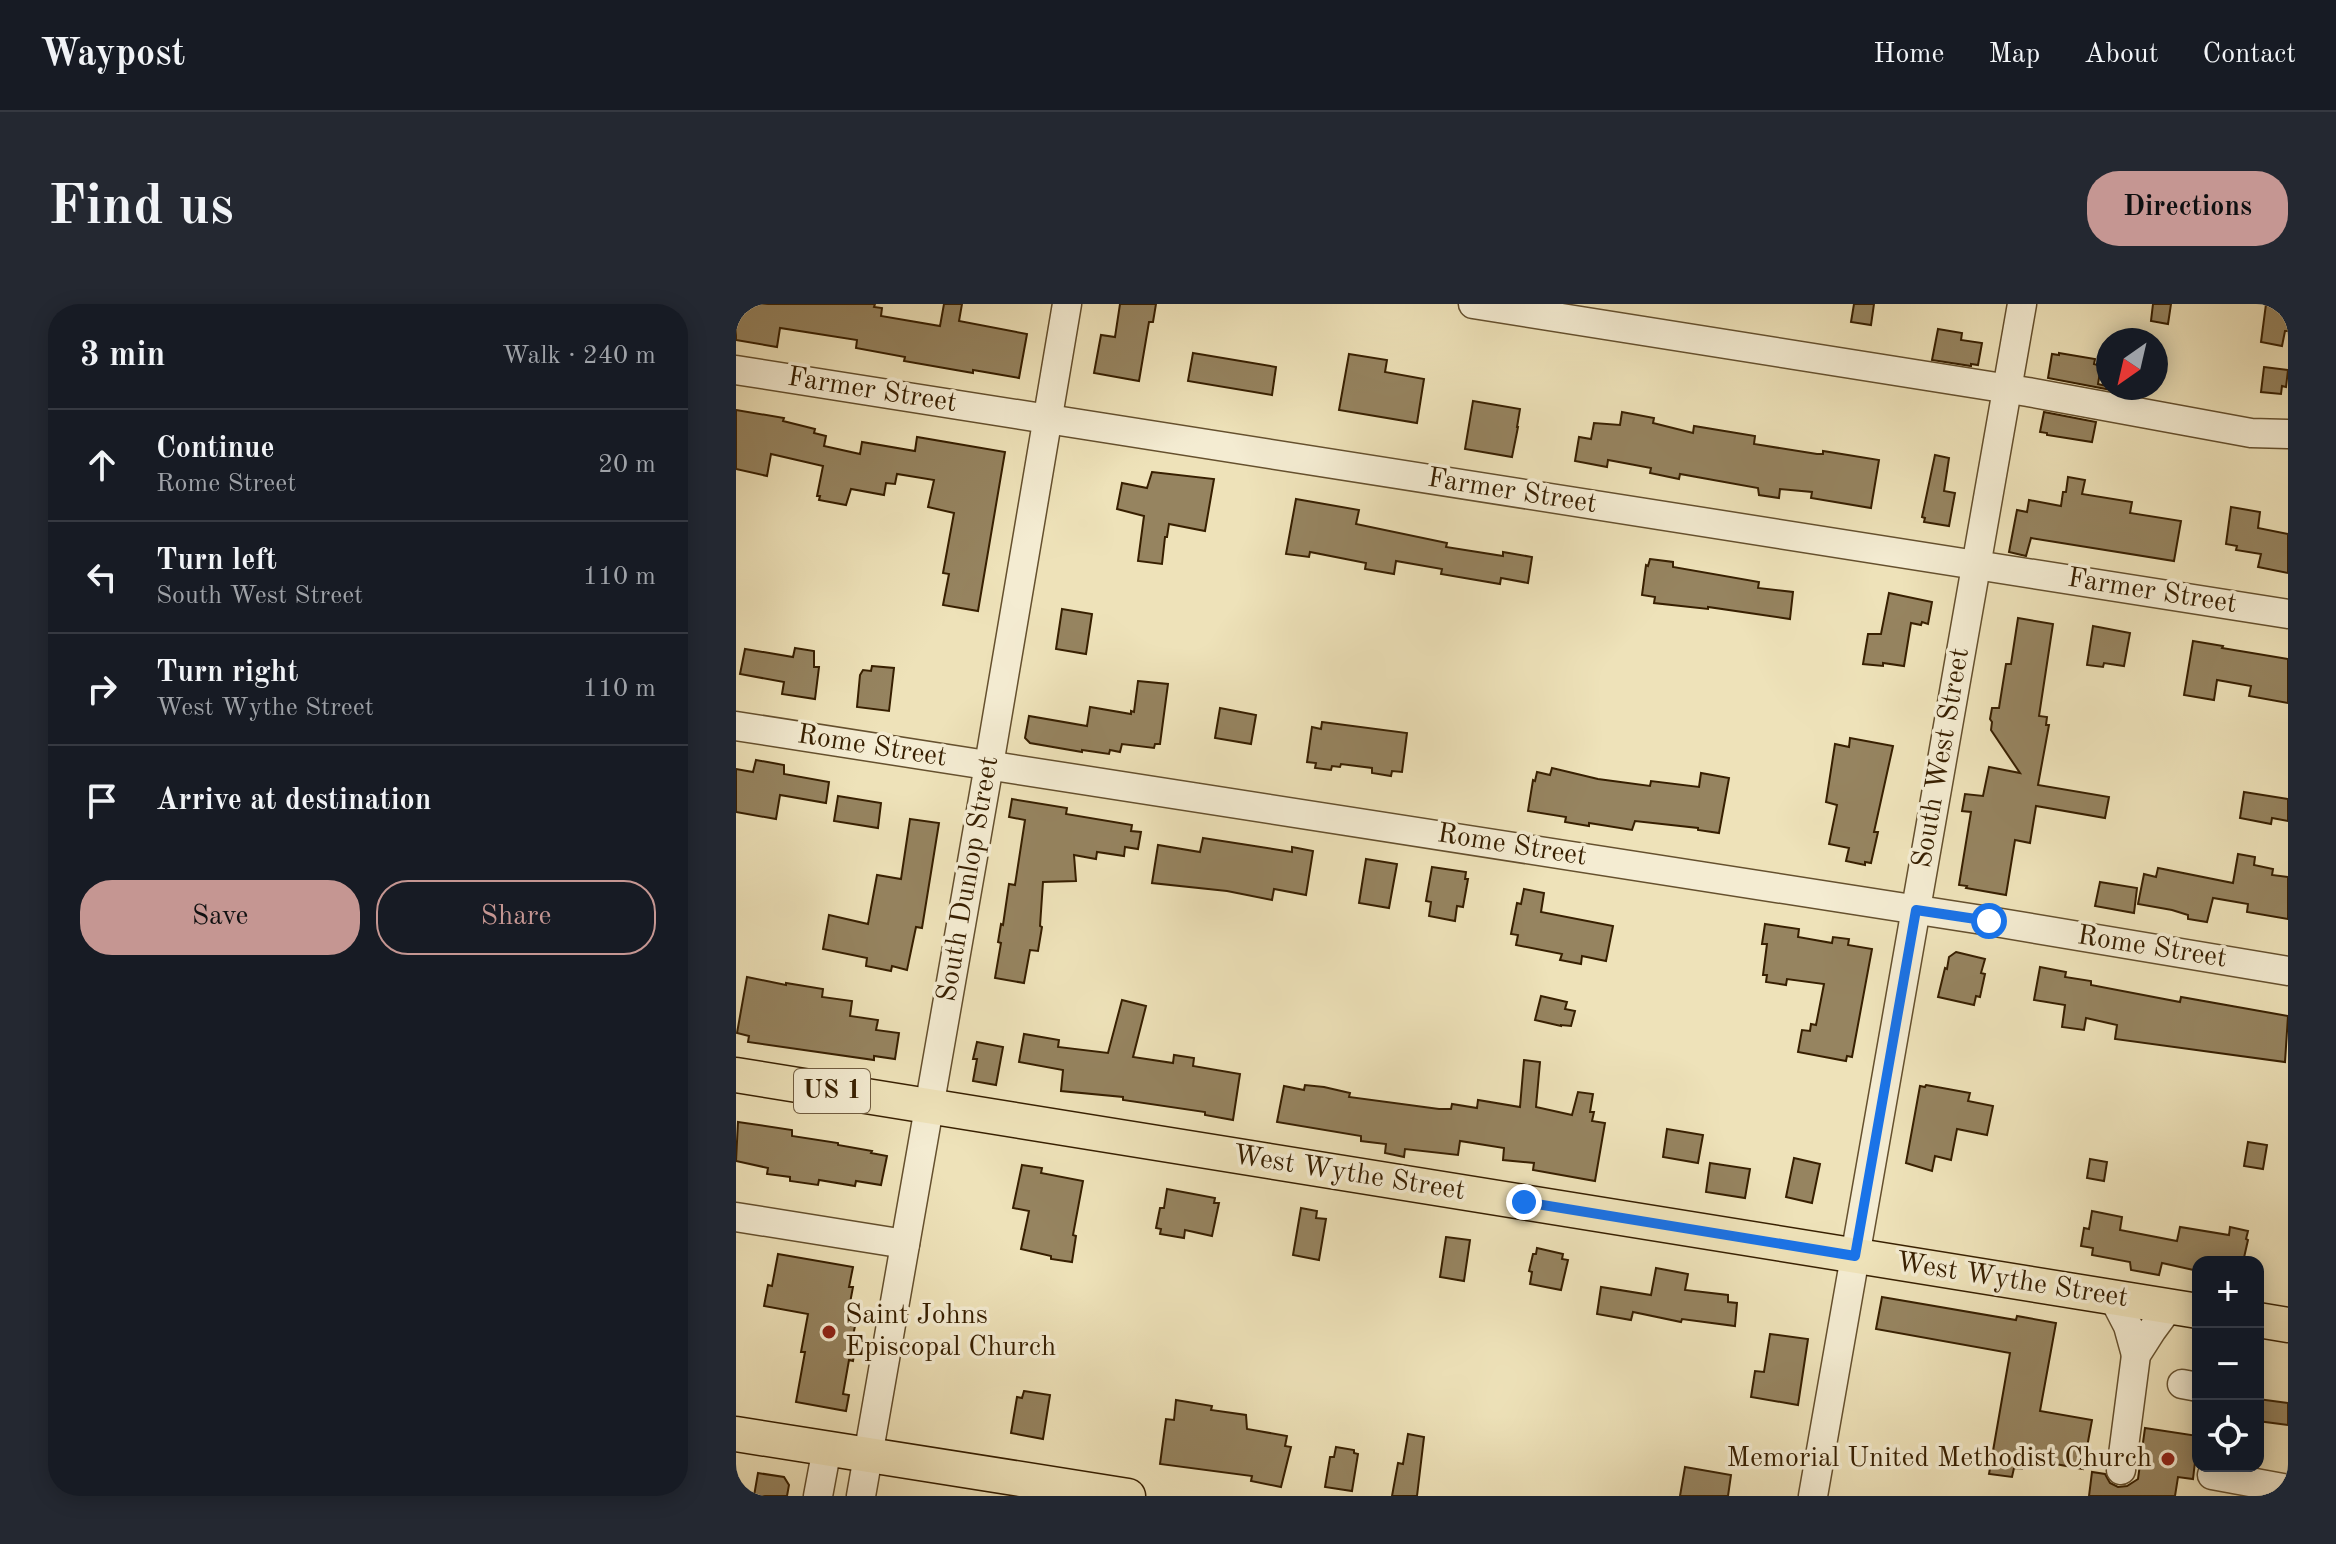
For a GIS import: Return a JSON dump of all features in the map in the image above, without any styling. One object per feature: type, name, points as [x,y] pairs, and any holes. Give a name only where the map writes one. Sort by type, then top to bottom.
[{"type":"main road","name":"West Wythe Street","points":[[736,1075],[2184,1309]]},
{"type":"main road","points":[[2264,1321],[2288,1325]]},
{"type":"main road","points":[[736,1434],[1128,1496]]},
{"type":"street","name":"South Dunlop Street","points":[[861,1496],[1067,304]]},
{"type":"street","points":[[1473,304],[2007,389],[2251,433],[2288,434]]},
{"type":"street","name":"South West Street","points":[[1813,1496],[2022,304]]},
{"type":"street","name":"Farmer Street","points":[[736,370],[2288,614]]},
{"type":"street","name":"Rome Street","points":[[736,726],[2288,971]]},
{"type":"street","points":[[736,1217],[905,1244]]},
{"type":"street","points":[[2113,1297],[2128,1326],[2136,1355],[2121,1470]]},
{"type":"street","points":[[2136,1355],[2152,1330],[2184,1309]]},
{"type":"street","points":[[818,1496],[827,1448]]},
{"type":"street","points":[[2211,1479],[2288,1489]]},
{"type":"building","points":[[736,304],[875,304],[874,307],[882,308],[881,316],[940,326],[944,304],[962,304],[959,321],[1027,334],[1019,378],[904,361],[905,357],[856,348],[857,340],[780,328],[777,347],[736,340]]},
{"type":"building","points":[[1120,304],[1156,304],[1153,322],[1149,322],[1139,381],[1094,373],[1101,335],[1115,337]]},
{"type":"building","points":[[1854,304],[1874,304],[1871,325],[1851,322]]},
{"type":"building","points":[[2153,304],[2171,304],[2168,324],[2151,321]]},
{"type":"building","points":[[2266,304],[2288,304],[2288,331],[2285,331],[2282,346],[2261,342]]},
{"type":"building","points":[[1938,329],[1962,333],[1961,340],[1982,343],[1978,365],[1932,360]]},
{"type":"building","points":[[1193,353],[1276,367],[1272,395],[1188,381]]},
{"type":"building","points":[[1349,354],[1387,360],[1385,372],[1424,379],[1417,423],[1339,410]]},
{"type":"building","points":[[2052,354],[2095,359],[2096,387],[2048,378]]},
{"type":"building","points":[[2264,367],[2288,370],[2286,387],[2282,386],[2281,394],[2261,392]]},
{"type":"building","points":[[1473,401],[1520,409],[1512,457],[1465,449]]},
{"type":"building","points":[[736,410],[784,418],[783,421],[815,429],[814,433],[826,436],[824,446],[860,454],[862,442],[915,451],[917,437],[1005,452],[978,611],[943,605],[949,574],[943,573],[954,513],[928,507],[934,480],[897,474],[895,484],[886,483],[884,495],[851,489],[846,505],[819,500],[820,496],[817,496],[823,466],[771,454],[767,476],[736,469]]},
{"type":"building","points":[[1622,412],[1654,418],[1653,423],[1693,433],[1694,426],[1755,436],[1754,444],[1879,460],[1871,508],[1811,498],[1812,492],[1780,489],[1779,498],[1759,495],[1758,488],[1680,474],[1679,479],[1650,473],[1651,468],[1608,460],[1607,467],[1575,461],[1579,437],[1591,439],[1594,423],[1620,425]]},
{"type":"building","points":[[2044,412],[2096,422],[2092,442],[2040,432]]},
{"type":"building","points":[[1935,455],[1949,458],[1944,491],[1955,493],[1949,526],[1924,522],[1925,518],[1922,517]]},
{"type":"building","points":[[1152,472],[1214,479],[1205,531],[1169,524],[1162,564],[1138,561],[1144,516],[1117,509],[1122,483],[1147,488]]},
{"type":"building","points":[[2068,477],[2085,480],[2082,494],[2132,502],[2130,513],[2181,521],[2174,561],[2031,538],[2026,556],[2009,552],[2017,510],[2027,512],[2029,500],[2061,506]]},
{"type":"building","points":[[1296,499],[1359,510],[1356,524],[1447,543],[1446,547],[1532,557],[1528,583],[1501,578],[1500,584],[1441,574],[1442,569],[1396,561],[1394,574],[1365,569],[1366,563],[1310,552],[1309,557],[1286,554]]},
{"type":"building","points":[[2231,507],[2260,512],[2258,528],[2288,534],[2288,573],[2258,567],[2261,554],[2236,550],[2237,546],[2226,544]]},
{"type":"building","points":[[1650,559],[1673,562],[1673,567],[1759,582],[1758,588],[1793,592],[1790,619],[1654,603],[1655,597],[1642,595],[1646,565]]},
{"type":"building","points":[[1889,593],[1932,602],[1928,624],[1911,623],[1904,666],[1863,664],[1868,634],[1881,634]]},
{"type":"building","points":[[1062,609],[1092,614],[1086,654],[1056,649]]},
{"type":"building","points":[[2018,618],[2053,624],[2039,716],[2047,717],[2046,725],[2049,725],[2038,785],[2109,797],[2105,818],[2036,806],[2030,843],[2015,840],[2006,895],[1959,885],[1971,812],[1962,811],[1965,794],[1983,796],[1989,767],[2020,773],[1991,730],[1990,719],[1992,708],[1999,708],[2006,664],[2011,664]]},
{"type":"building","points":[[2093,626],[2130,633],[2124,666],[2104,663],[2103,667],[2087,665]]},
{"type":"building","points":[[2193,641],[2288,659],[2288,703],[2249,696],[2251,686],[2217,680],[2214,700],[2184,695]]},
{"type":"building","points":[[795,648],[814,651],[814,667],[819,667],[815,699],[782,694],[784,682],[740,674],[745,649],[793,657]]},
{"type":"building","points":[[872,666],[894,668],[889,711],[857,707],[860,675],[863,670],[871,671]]},
{"type":"building","points":[[1138,681],[1168,684],[1160,744],[1155,744],[1154,748],[1122,744],[1120,752],[1082,752],[1030,743],[1025,738],[1029,716],[1087,726],[1090,707],[1131,714],[1131,711],[1134,712]]},
{"type":"building","points":[[1220,708],[1256,715],[1251,744],[1215,738]]},
{"type":"building","points":[[1322,722],[1407,733],[1402,772],[1392,771],[1391,776],[1372,773],[1372,768],[1341,764],[1340,767],[1332,766],[1331,770],[1315,768],[1316,763],[1307,762],[1312,727],[1321,729]]},
{"type":"building","points":[[1850,738],[1893,746],[1874,832],[1878,832],[1871,863],[1865,862],[1865,865],[1846,861],[1849,848],[1829,844],[1837,805],[1826,802],[1835,744],[1849,747]]},
{"type":"building","points":[[756,760],[784,765],[784,774],[829,782],[826,803],[780,795],[776,819],[736,812],[736,769],[753,772]]},
{"type":"building","points":[[1552,768],[1598,779],[1650,786],[1651,781],[1699,787],[1701,773],[1729,778],[1719,833],[1635,821],[1632,830],[1589,823],[1589,826],[1565,822],[1566,817],[1528,811],[1537,772],[1550,775]]},
{"type":"building","points":[[2244,792],[2288,799],[2288,821],[2272,818],[2271,824],[2240,818]]},
{"type":"building","points":[[838,796],[881,803],[878,828],[834,821]]},
{"type":"building","points":[[1012,799],[1067,808],[1066,814],[1132,825],[1131,831],[1141,832],[1138,849],[1125,847],[1124,856],[1097,852],[1096,859],[1074,855],[1076,881],[1043,882],[1038,951],[1030,950],[1024,983],[995,978],[1001,924],[1009,884],[1015,885],[1025,820],[1009,817]]},
{"type":"building","points":[[910,819],[939,823],[922,928],[916,927],[907,970],[892,966],[891,971],[866,966],[867,958],[823,949],[829,915],[868,924],[877,875],[901,879]]},
{"type":"building","points":[[1203,838],[1292,852],[1292,847],[1313,851],[1306,895],[1274,889],[1272,900],[1227,891],[1152,883],[1158,845],[1200,852]]},
{"type":"building","points":[[2238,854],[2255,857],[2254,865],[2273,869],[2272,875],[2288,877],[2288,919],[2247,912],[2248,904],[2213,898],[2207,922],[2188,919],[2188,915],[2172,910],[2138,904],[2144,874],[2156,877],[2158,868],[2233,883]]},
{"type":"building","points":[[1366,859],[1397,864],[1389,908],[1359,903]]},
{"type":"building","points":[[1432,867],[1466,872],[1465,879],[1468,879],[1463,907],[1457,906],[1455,921],[1429,916],[1431,902],[1426,901]]},
{"type":"building","points":[[2100,882],[2137,888],[2134,913],[2095,906]]},
{"type":"building","points":[[1524,889],[1544,893],[1541,912],[1613,926],[1606,961],[1582,956],[1581,964],[1560,960],[1562,954],[1516,945],[1518,935],[1511,934],[1517,903],[1521,904]]},
{"type":"building","points":[[1765,924],[1799,929],[1798,937],[1832,943],[1833,937],[1849,939],[1848,945],[1872,949],[1852,1057],[1847,1056],[1846,1061],[1798,1052],[1802,1030],[1810,1031],[1811,1024],[1816,1025],[1824,984],[1787,979],[1786,985],[1766,982],[1767,975],[1763,975],[1767,944],[1762,944]]},
{"type":"building","points":[[1956,952],[1985,959],[1980,997],[1976,996],[1974,1005],[1938,997],[1949,957]]},
{"type":"building","points":[[2040,967],[2066,972],[2065,977],[2091,981],[2091,985],[2180,1002],[2181,997],[2288,1016],[2285,1062],[2115,1039],[2117,1025],[2086,1018],[2084,1030],[2062,1027],[2065,1005],[2034,1000]]},
{"type":"building","points":[[747,977],[823,989],[822,997],[852,1001],[850,1016],[878,1020],[876,1030],[899,1033],[895,1059],[874,1056],[874,1060],[748,1042],[749,1036],[737,1033]]},
{"type":"building","points":[[1541,996],[1567,1002],[1565,1009],[1575,1011],[1571,1026],[1535,1020]]},
{"type":"building","points":[[1122,1000],[1146,1006],[1133,1057],[1173,1063],[1174,1055],[1194,1058],[1193,1066],[1240,1074],[1233,1120],[1205,1115],[1205,1112],[1123,1100],[1123,1097],[1061,1091],[1063,1070],[1019,1062],[1024,1034],[1059,1040],[1058,1047],[1108,1053]]},
{"type":"building","points":[[977,1042],[1003,1047],[996,1085],[973,1081]]},
{"type":"building","points":[[1524,1060],[1540,1062],[1536,1107],[1572,1115],[1578,1092],[1593,1094],[1592,1121],[1605,1123],[1595,1181],[1533,1170],[1534,1163],[1503,1160],[1504,1148],[1460,1141],[1458,1155],[1405,1149],[1404,1157],[1385,1153],[1386,1144],[1361,1141],[1361,1136],[1277,1122],[1284,1086],[1304,1090],[1305,1085],[1324,1087],[1350,1093],[1349,1097],[1439,1109],[1451,1109],[1452,1104],[1477,1108],[1478,1100],[1520,1107]]},
{"type":"building","points":[[1920,1086],[1970,1093],[1968,1101],[1993,1106],[1987,1135],[1957,1129],[1951,1160],[1935,1156],[1932,1171],[1906,1163]]},
{"type":"building","points":[[738,1122],[792,1130],[792,1136],[838,1143],[887,1156],[881,1185],[856,1181],[855,1186],[819,1180],[818,1185],[790,1181],[790,1177],[767,1174],[768,1168],[736,1161]]},
{"type":"building","points":[[1667,1129],[1703,1135],[1698,1163],[1663,1157]]},
{"type":"building","points":[[2248,1142],[2267,1145],[2263,1169],[2244,1166]]},
{"type":"building","points":[[1794,1158],[1820,1164],[1812,1203],[1786,1197]]},
{"type":"building","points":[[2090,1159],[2107,1162],[2104,1181],[2087,1178]]},
{"type":"building","points":[[1710,1163],[1750,1169],[1745,1198],[1706,1192]]},
{"type":"building","points":[[1022,1165],[1042,1168],[1041,1173],[1083,1181],[1073,1235],[1076,1236],[1072,1262],[1021,1249],[1029,1211],[1013,1208]]},
{"type":"building","points":[[1167,1189],[1215,1198],[1214,1203],[1219,1203],[1212,1236],[1185,1230],[1184,1238],[1160,1234],[1161,1229],[1156,1228]]},
{"type":"building","points":[[1301,1208],[1317,1211],[1316,1218],[1326,1219],[1319,1260],[1293,1255]]},
{"type":"building","points":[[2092,1211],[2122,1217],[2120,1230],[2177,1241],[2180,1227],[2229,1235],[2230,1227],[2248,1231],[2248,1240],[2244,1256],[2192,1256],[2192,1270],[2162,1263],[2159,1275],[2131,1270],[2130,1262],[2092,1255],[2093,1248],[2081,1246],[2084,1228],[2089,1229]]},
{"type":"building","points":[[1446,1237],[1470,1240],[1464,1281],[1440,1277]]},
{"type":"building","points":[[1537,1248],[1563,1254],[1562,1259],[1568,1260],[1561,1290],[1530,1284],[1532,1272],[1529,1271]]},
{"type":"building","name":"Saint Johns Episcopal Church","points":[[778,1254],[853,1267],[849,1287],[853,1287],[846,1324],[855,1326],[853,1336],[857,1336],[843,1394],[849,1395],[846,1411],[796,1402],[808,1314],[764,1306],[768,1285],[772,1286]]},
{"type":"building","points":[[1656,1268],[1688,1274],[1685,1290],[1728,1295],[1728,1302],[1737,1303],[1735,1326],[1682,1319],[1681,1322],[1633,1312],[1631,1320],[1597,1314],[1601,1287],[1651,1295]]},
{"type":"building","points":[[1882,1297],[2016,1320],[2017,1316],[2056,1323],[2040,1411],[2092,1420],[2083,1469],[2023,1458],[2022,1469],[2014,1468],[2012,1477],[1989,1474],[2010,1353],[1876,1329]]},
{"type":"building","points":[[1770,1334],[1808,1339],[1798,1405],[1751,1397],[1755,1371],[1764,1372]]},
{"type":"building","points":[[1024,1391],[1050,1395],[1043,1439],[1011,1433],[1017,1397],[1022,1398]]},
{"type":"building","points":[[1176,1400],[1212,1406],[1211,1410],[1246,1415],[1247,1429],[1287,1436],[1285,1446],[1291,1447],[1281,1487],[1251,1481],[1252,1476],[1160,1464],[1166,1419],[1174,1420]]},
{"type":"building","points":[[2264,1400],[2288,1403],[2288,1425],[2264,1422]]},
{"type":"building","name":"Memorial United Methodist Church","points":[[2145,1428],[2192,1435],[2193,1479],[2178,1477],[2175,1496],[2089,1496],[2092,1472],[2105,1474],[2110,1483],[2118,1487],[2127,1486],[2138,1479]]},
{"type":"building","points":[[1408,1434],[1424,1437],[1417,1496],[1392,1496],[1398,1463],[1403,1464]]},
{"type":"building","points":[[1336,1447],[1354,1450],[1358,1454],[1352,1491],[1325,1487],[1330,1457],[1334,1457]]},
{"type":"building","points":[[1685,1467],[1731,1475],[1728,1496],[1680,1496]]},
{"type":"building","points":[[758,1473],[784,1477],[789,1485],[787,1496],[754,1496]]},
{"type":"place","name":"Saint Johns Episcopal Church","points":[[829,1332]]},
{"type":"place","name":"Memorial United Methodist Church","points":[[2168,1459]]},
{"type":"route","points":[[1524,1202],[1855,1256],[1916,910],[1989,921]]}]
